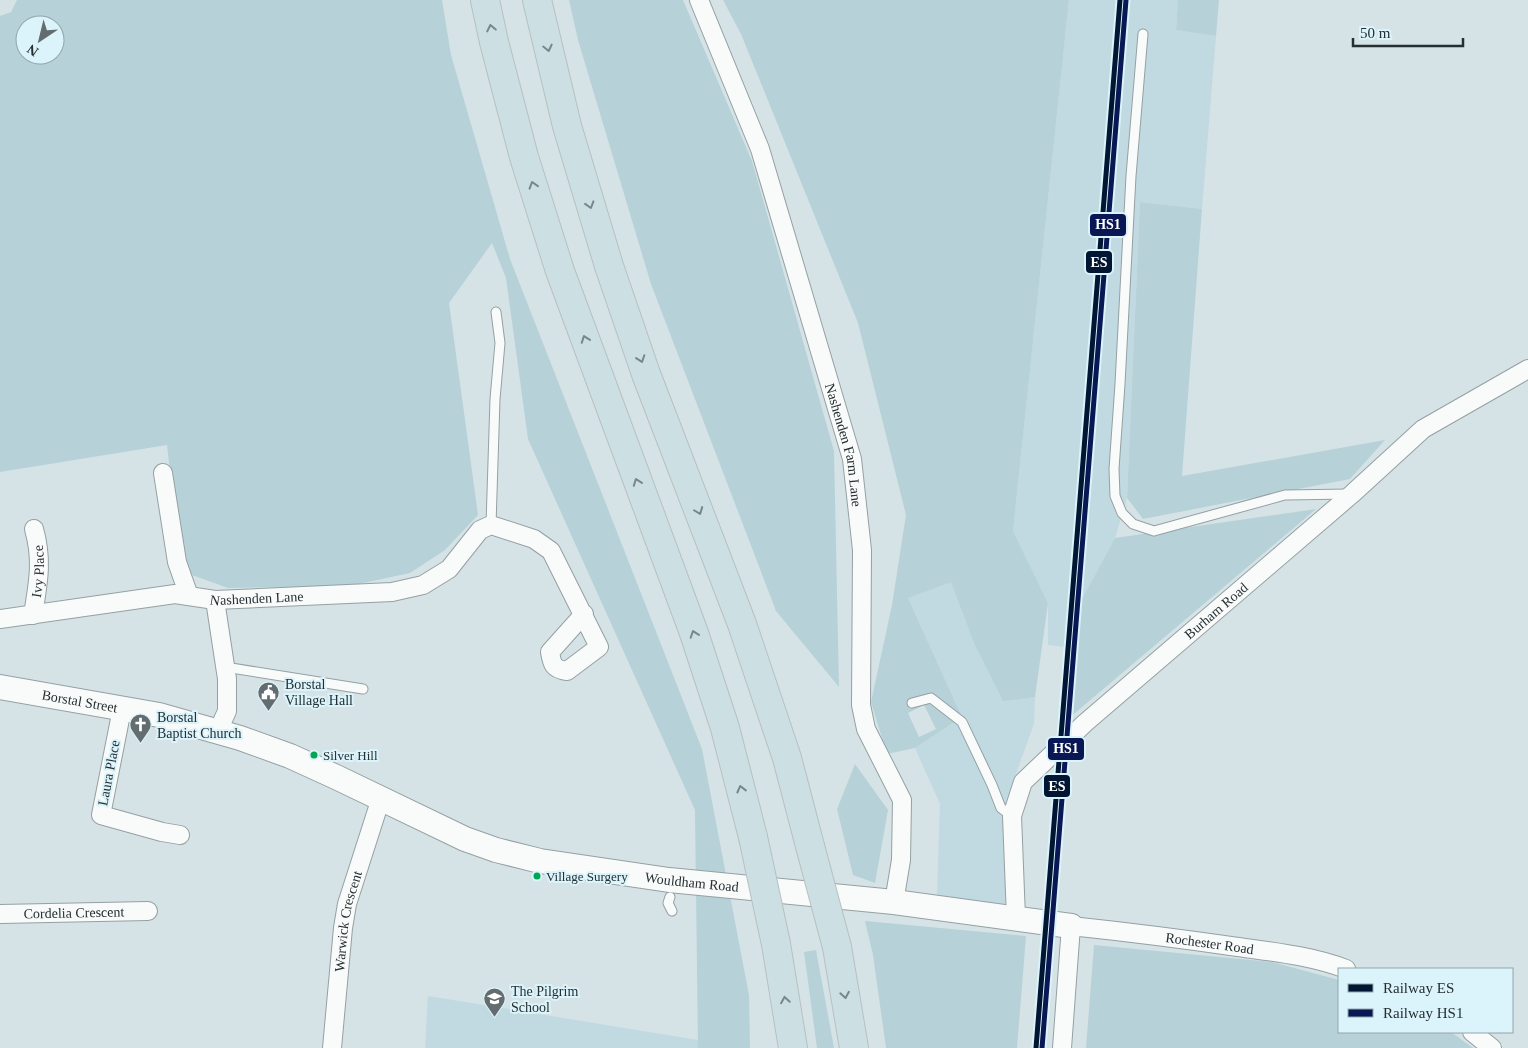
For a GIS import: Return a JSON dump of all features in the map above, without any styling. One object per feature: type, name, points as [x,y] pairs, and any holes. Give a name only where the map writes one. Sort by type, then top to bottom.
[{"type":"highway","points":[[485,0],[524,157],[560,271],[694,633],[724,728],[753,837],[776,944],[793,1048]]},
{"type":"highway","points":[[537,0],[567,126],[609,266],[646,374],[742,624],[787,758],[837,947],[854,1048]]},
{"type":"street","name":"Nashenden Farm Lane","points":[[699,0],[760,149],[852,459],[862,550],[861,705],[866,729],[902,800],[901,854],[894,902]]},
{"type":"street","name":"Burham Road","points":[[1016,918],[1012,816],[1023,782],[1085,723],[1352,494],[1423,429],[1528,369]]},
{"type":"street","points":[[163,473],[177,562],[189,596]]},
{"type":"street","name":"Nashenden Lane","points":[[0,619],[175,594],[215,600],[392,592],[423,584],[449,570],[480,530],[491,525]]},
{"type":"street","points":[[491,525],[534,538],[551,551],[584,614]]},
{"type":"street","name":"Ivy Place","points":[[33,615],[40,573],[38,541],[34,529]]},
{"type":"street","points":[[215,600],[227,679],[227,710],[218,732]]},
{"type":"street","name":"Borstal Street","points":[[0,688],[166,717],[218,732]]},
{"type":"street","name":"Laura Place","points":[[122,709],[101,815],[162,832],[180,835]]},
{"type":"street","name":"Wouldham Road","points":[[218,732],[290,756],[465,839],[496,850],[540,861],[669,880],[894,902],[1071,926]]},
{"type":"street","name":"Warwick Crescent","points":[[332,1048],[347,904],[381,798]]},
{"type":"street","name":"Cordelia Crescent","points":[[0,914],[148,912]]},
{"type":"street","points":[[1062,1048],[1071,926]]},
{"type":"street","name":"Rochester Road","points":[[1071,926],[1186,939],[1291,954],[1343,968]]},
{"type":"street","points":[[1473,1033],[1492,1048]]},
{"type":"lane","points":[[1143,34],[1131,176],[1114,469],[1115,496],[1122,513],[1133,524],[1154,531],[1286,495],[1352,494]]},
{"type":"lane","points":[[491,525],[495,399],[500,343],[496,312]]},
{"type":"lane","points":[[225,667],[363,689]]},
{"type":"lane","points":[[912,703],[931,698],[962,722],[1001,808],[1012,816]]},
{"type":"lane","points":[[670,897],[668,903],[672,910]]},
{"type":"shaded area","points":[[17,0],[442,0],[451,55],[510,259],[702,749],[749,995],[750,1048],[698,1048],[695,810],[528,439],[506,278],[492,243],[449,303],[478,515],[445,550],[410,573],[349,586],[228,588],[181,571],[167,445],[0,472],[0,16],[11,12]]},
{"type":"shaded area","points":[[569,0],[683,0],[752,161],[834,451],[839,687],[776,611],[651,284],[578,40]]},
{"type":"shaded area","points":[[723,0],[1069,0],[1013,531],[1048,603],[1035,697],[1003,701],[975,645],[951,582],[908,598],[962,717],[915,748],[887,754],[871,702],[892,605],[906,515],[858,323],[741,34]],"holes":[[[924,705],[936,729],[919,737],[908,713]]]},
{"type":"shaded area","points":[[1069,0],[1178,0],[1176,30],[1216,36],[1202,209],[1140,202],[1127,498],[1115,538],[1082,599],[1074,648],[1048,645],[1048,603],[1013,531]]},
{"type":"shaded area","points":[[1178,0],[1219,0],[1216,36],[1176,30]]},
{"type":"shaded area","points":[[1140,202],[1202,209],[1182,476],[1385,440],[1350,479],[1143,519],[1127,498]]},
{"type":"shaded area","points":[[1316,509],[1069,718],[1074,648],[1082,599],[1115,538]]},
{"type":"shaded area","points":[[951,581],[1003,700],[1035,697],[1034,724],[1006,801],[1005,905],[937,897],[940,804],[915,748],[962,717],[908,598]]},
{"type":"shaded area","points":[[855,764],[888,810],[875,883],[853,875],[837,809]]},
{"type":"shaded area","points":[[865,921],[1026,936],[1017,1048],[886,1048],[873,955]]},
{"type":"shaded area","points":[[1094,945],[1272,962],[1338,980],[1338,1033],[1452,1033],[1473,1048],[1086,1048]]},
{"type":"shaded area","points":[[816,950],[834,1048],[817,1048],[804,952]]},
{"type":"shaded area","name":"The Pilgrim School","points":[[428,996],[698,1040],[698,1048],[425,1048]]},
{"type":"rail line","name":"ES","points":[[1036,1048],[1120,0]]},
{"type":"rail line","name":"HS1","points":[[1042,1048],[1126,0]]},
{"type":"place","name":"Borstal Village Hall","points":[[269,711]]},
{"type":"place","name":"Borstal Baptist Church","points":[[141,744]]},
{"type":"place","name":"Silver Hill","points":[[314,755]]},
{"type":"place","name":"Village Surgery","points":[[537,876]]},
{"type":"place","name":"The Pilgrim School","points":[[495,1018]]}]
